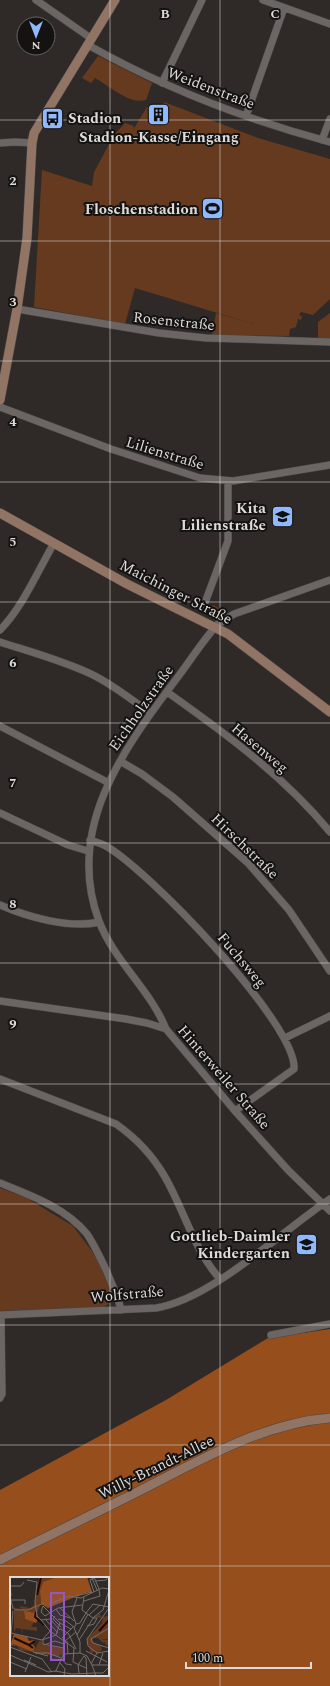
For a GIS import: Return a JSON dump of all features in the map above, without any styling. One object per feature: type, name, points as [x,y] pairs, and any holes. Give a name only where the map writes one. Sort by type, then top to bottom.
[{"type":"main road","points":[[0,400],[17,308],[27,238],[32,143],[38,125],[115,0]]},
{"type":"main road","name":"Maichinger Straße","points":[[0,513],[127,584],[228,634],[330,712]]},
{"type":"main road","name":"Willy-Brandt-Allee","points":[[0,1560],[190,1465],[252,1437],[279,1427],[330,1418]]},
{"type":"street","name":"Weidenstraße","points":[[36,0],[90,42],[162,84],[204,102],[330,142]]},
{"type":"street","points":[[162,84],[202,0]]},
{"type":"street","points":[[263,0],[330,24]]},
{"type":"street","points":[[246,116],[284,8]]},
{"type":"street","points":[[322,140],[330,119]]},
{"type":"street","points":[[0,144],[15,142],[32,143]]},
{"type":"street","name":"Rosenstraße","points":[[17,308],[159,333],[206,338],[330,342]]},
{"type":"street","name":"Lilienstraße","points":[[0,407],[150,463],[200,478],[228,482],[330,466]]},
{"type":"street","points":[[203,608],[228,541],[228,482]]},
{"type":"street","points":[[0,630],[15,610],[54,543]]},
{"type":"street","name":"Eichholzstraße","points":[[166,1029],[159,1013],[113,947],[100,922],[90,888],[88,851],[97,811],[120,761],[150,713],[216,627],[234,614],[330,580]]},
{"type":"street","points":[[0,642],[48,657],[92,674],[124,693],[150,713]]},
{"type":"street","name":"Hasenweg","points":[[167,692],[270,771],[312,811],[330,832]]},
{"type":"street","points":[[0,726],[109,783]]},
{"type":"street","name":"Hirschstraße","points":[[120,761],[142,774],[173,797],[248,862],[289,910],[330,971]]},
{"type":"street","points":[[0,813],[68,845],[88,851]]},
{"type":"street","name":"Fuchsweg","points":[[90,840],[115,852],[184,912],[232,966],[285,1038],[293,1058],[294,1069],[235,1111]]},
{"type":"street","points":[[0,905],[13,911],[60,922],[81,924],[100,922]]},
{"type":"street","name":"Hinterweiler Straße","points":[[0,1001],[126,1019],[147,1023],[166,1029],[235,1111],[288,1170],[330,1211]]},
{"type":"street","points":[[285,1038],[330,1016]]},
{"type":"street","points":[[0,1079],[116,1124],[143,1146],[164,1175],[194,1239],[210,1268],[220,1279]]},
{"type":"street","points":[[0,1183],[32,1196],[58,1210],[77,1224],[90,1239],[101,1258],[115,1290],[121,1310]]},
{"type":"street","name":"Wolfstraße","points":[[0,1315],[121,1310],[165,1306],[191,1296],[220,1279],[330,1199]]},
{"type":"street","points":[[0,1315],[2,1394],[0,1398]]},
{"type":"street","points":[[271,1335],[330,1324]]},
{"type":"shaded area","points":[[98,56],[152,83],[146,100],[133,100],[113,90],[95,78],[91,83],[82,78]]},
{"type":"shaded area","name":"Floschenstadion","points":[[164,102],[258,138],[330,159],[330,299],[313,315],[301,312],[299,315],[302,316],[301,320],[298,319],[296,327],[290,329],[289,336],[212,335],[216,313],[254,324],[135,288],[125,324],[34,307],[42,170],[92,186],[94,172],[114,135],[125,123],[134,126],[133,130],[147,107],[160,111]]},
{"type":"shaded area","points":[[330,313],[330,338],[318,338],[318,322]]},
{"type":"shaded area","points":[[213,605],[225,611],[218,615],[210,612]]},
{"type":"shaded area","points":[[0,1188],[25,1197],[73,1226],[97,1258],[115,1300],[102,1308],[0,1311]]},
{"type":"shaded area","points":[[330,1329],[330,1686],[0,1686],[0,1490],[166,1400],[268,1338]]},
{"type":"place","name":"Stadion-Kasse/Eingang","points":[[159,114]]},
{"type":"place","name":"Stadion","points":[[52,118]]},
{"type":"place","name":"Floschenstadion","points":[[213,209]]},
{"type":"place","name":"Kita Lilienstraße","points":[[282,517]]},
{"type":"place","name":"Gottlieb-Daimler Kindergarten","points":[[306,1245]]}]
